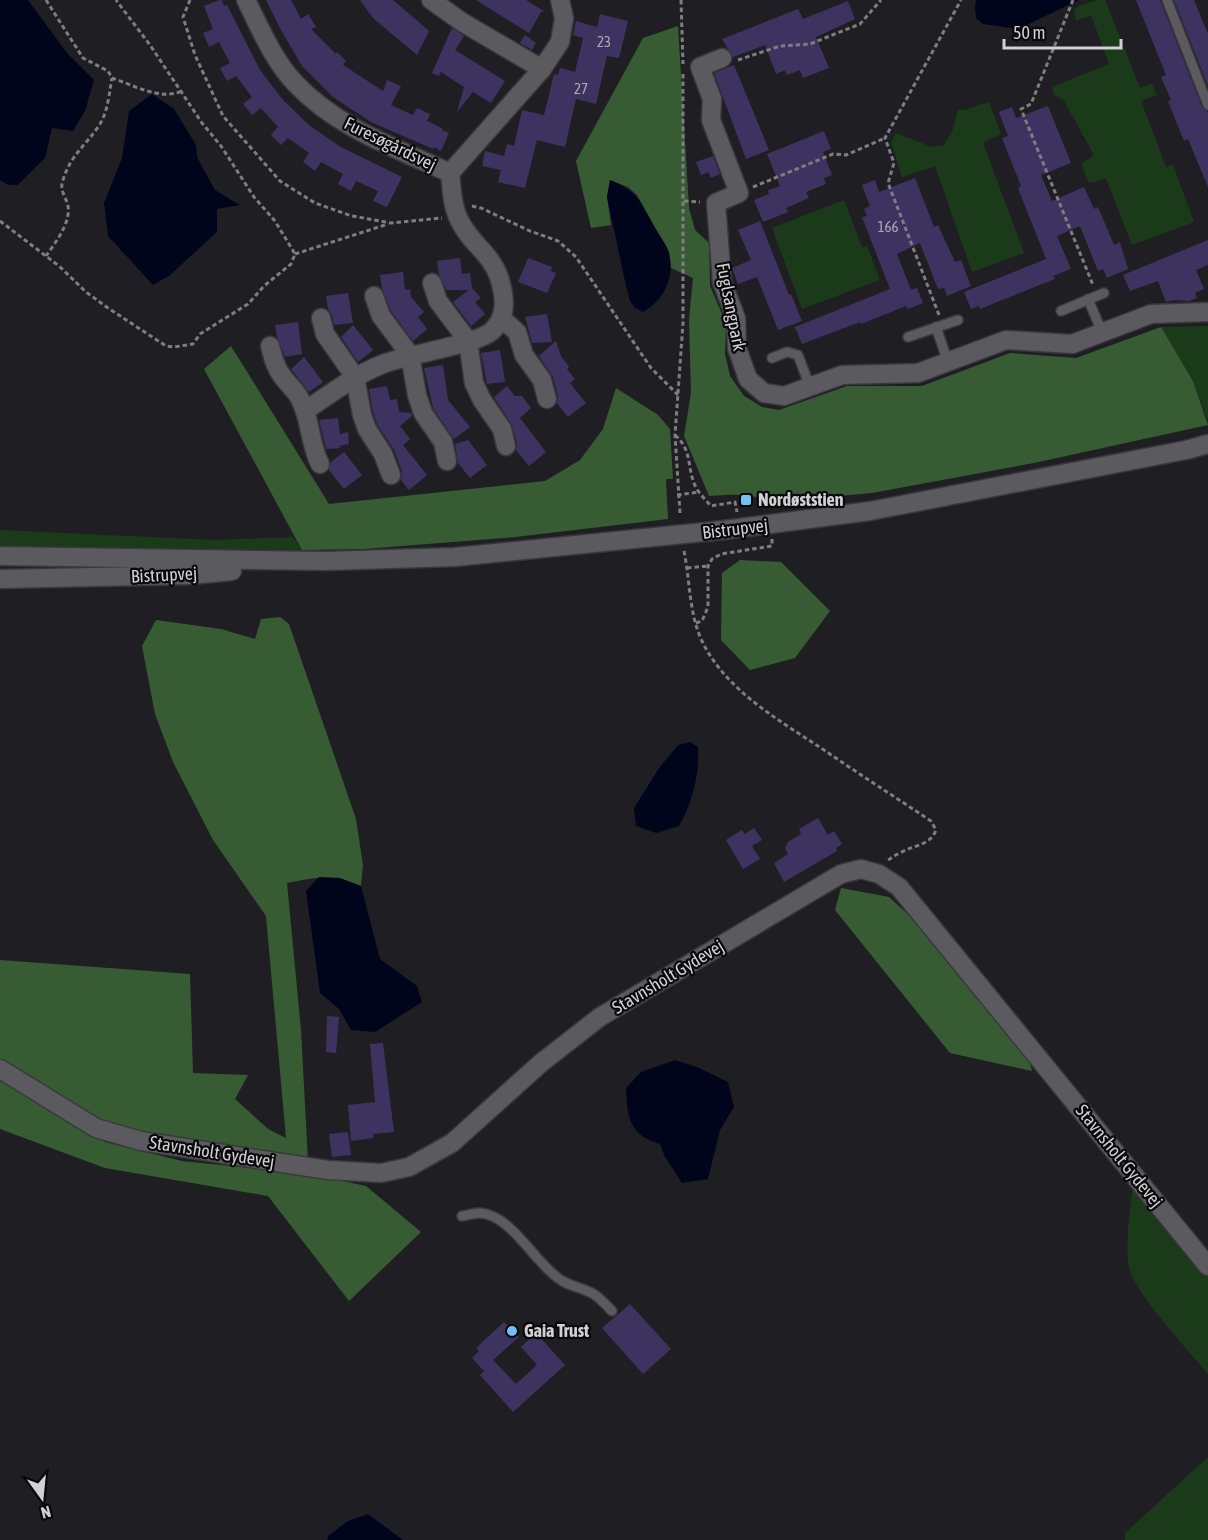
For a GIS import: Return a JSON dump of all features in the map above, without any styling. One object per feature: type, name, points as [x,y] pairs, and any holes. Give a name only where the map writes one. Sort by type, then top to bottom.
[{"type":"street","name":"Furesøgårdsvej","points":[[246,0],[271,50],[295,83],[329,113],[364,134],[450,173]]},
{"type":"street","points":[[431,0],[462,22],[542,69]]},
{"type":"street","name":"Furesøgårdsvej","points":[[502,319],[505,300],[498,274],[486,252],[462,226],[452,202],[450,173],[542,69],[560,42],[564,18],[560,0]]},
{"type":"street","points":[[722,58],[700,67],[712,99],[711,120],[739,193]]},
{"type":"street","name":"Fuglsangpark","points":[[739,193],[716,202],[722,282],[736,318],[737,348],[748,379],[764,393],[784,396],[842,375],[918,373],[1006,340],[1072,344],[1151,314],[1208,312]]},
{"type":"street","points":[[432,283],[438,301],[468,341],[474,383],[482,400],[502,429],[506,446]]},
{"type":"street","points":[[374,296],[381,316],[410,355],[417,395],[423,413],[443,442],[447,461]]},
{"type":"street","points":[[321,318],[325,334],[355,377],[362,415],[383,454],[391,475]]},
{"type":"street","points":[[305,411],[355,377],[382,364],[490,333],[502,319],[517,332],[524,355],[542,380],[547,399]]},
{"type":"street","points":[[270,346],[274,363],[299,397],[305,411],[314,453],[320,464]]},
{"type":"street","name":"Bistrupvej","points":[[0,556],[327,561],[455,557],[739,529],[870,511],[1208,444]]},
{"type":"street","name":"Bistrupvej","points":[[0,579],[190,575],[327,561]]},
{"type":"street","name":"Stavnsholt Gydevej","points":[[0,1069],[96,1128],[141,1141],[338,1171],[381,1173],[409,1167],[452,1143],[541,1062],[600,1017],[842,874],[861,869],[879,874],[899,887],[1208,1266]]},
{"type":"lane","points":[[1167,0],[1208,105]]},
{"type":"lane","points":[[1061,311],[1096,296],[1102,332]]},
{"type":"lane","points":[[908,337],[958,320]]},
{"type":"lane","points":[[939,326],[948,362]]},
{"type":"lane","name":"Fuglsangpark","points":[[772,358],[787,352],[798,355],[810,387]]},
{"type":"lane","points":[[462,1216],[478,1213],[488,1214],[498,1219],[545,1268],[561,1281],[595,1294],[612,1311]]},
{"type":"path","points":[[46,0],[83,58],[108,71],[112,78],[108,105],[99,126],[73,156],[62,181],[61,190],[69,207],[66,223],[46,256]]},
{"type":"path","points":[[116,0],[254,197],[275,222],[295,254]]},
{"type":"path","points":[[190,0],[183,17],[195,55],[223,116],[257,157],[280,181],[315,203],[352,216],[391,223]]},
{"type":"path","points":[[680,513],[677,495],[675,435],[683,312],[681,0]]},
{"type":"path","points":[[722,58],[733,61],[780,46],[810,44],[860,24],[881,0]]},
{"type":"path","points":[[739,193],[833,154],[846,155],[885,138],[961,0]]},
{"type":"path","points":[[1073,0],[1031,104],[1021,109],[1096,296]]},
{"type":"path","points":[[112,78],[150,92],[173,96],[182,92]]},
{"type":"path","points":[[885,138],[894,164],[888,183],[939,326]]},
{"type":"path","points":[[295,254],[391,223],[444,217],[452,202],[482,208],[530,231],[558,241],[576,257],[651,368],[678,395]]},
{"type":"path","points":[[0,221],[46,256],[108,309],[158,342],[174,347],[193,344],[200,334],[248,304],[264,286],[291,264],[295,254]]},
{"type":"path","points":[[675,435],[686,449],[693,482],[699,492],[711,506],[735,502],[739,529]]},
{"type":"path","points":[[677,495],[699,492]]},
{"type":"path","points":[[696,623],[702,621],[708,607],[708,566],[712,559],[720,554],[772,546],[770,524]]},
{"type":"path","points":[[684,551],[696,623],[702,641],[717,665],[735,686],[767,712],[931,821],[936,830],[934,837],[927,843],[901,852],[887,861],[879,874]]},
{"type":"path","points":[[687,568],[708,566]]},
{"type":"green space","points":[[1098,0],[1105,0],[1140,88],[1152,84],[1157,95],[1141,101],[1166,167],[1173,165],[1194,222],[1132,245],[1106,178],[1089,183],[1081,164],[1094,155],[1063,99],[1054,95],[1052,87],[1109,64],[1091,15],[1076,21],[1074,9]]},
{"type":"green space","points":[[678,26],[689,208],[695,230],[709,243],[710,286],[726,323],[725,354],[730,376],[744,396],[762,407],[779,410],[847,386],[922,386],[1010,353],[1076,358],[1161,327],[1193,381],[1208,425],[1034,463],[872,493],[773,502],[742,495],[709,496],[684,436],[691,393],[689,319],[693,278],[671,268],[669,252],[637,195],[628,187],[610,180],[607,197],[611,225],[591,228],[576,161],[643,38]]},
{"type":"green space","points":[[989,102],[1001,134],[983,143],[1024,253],[972,272],[935,166],[902,177],[891,142],[896,133],[932,147],[944,145],[952,132],[958,110]]},
{"type":"green space","points":[[844,200],[862,247],[867,246],[880,280],[802,309],[772,228]]},
{"type":"green space","points":[[1208,326],[1208,421],[1193,381],[1161,327]]},
{"type":"green space","points":[[231,346],[329,504],[545,481],[580,460],[603,429],[616,388],[658,415],[670,429],[673,479],[666,479],[668,519],[515,537],[364,549],[302,550],[204,369]]},
{"type":"green space","points":[[0,530],[214,540],[293,537],[302,550],[0,546]]},
{"type":"green space","points":[[740,560],[781,562],[830,611],[795,658],[750,670],[721,640],[722,573]]},
{"type":"green space","points":[[280,617],[289,624],[356,819],[363,865],[361,886],[332,878],[287,883],[301,1030],[308,1161],[114,1128],[0,1062],[0,960],[190,974],[193,1073],[248,1075],[235,1099],[268,1129],[286,1138],[266,916],[213,840],[173,762],[155,714],[142,646],[156,620],[221,629],[255,639],[261,619]]},
{"type":"green space","points":[[841,888],[889,897],[911,917],[1030,1063],[1032,1071],[950,1053],[835,910]]},
{"type":"green space","points":[[0,1079],[105,1142],[182,1161],[309,1174],[366,1186],[421,1232],[349,1301],[268,1196],[105,1168],[0,1129]]},
{"type":"green space","points":[[1133,1184],[1208,1276],[1208,1374],[1151,1306],[1133,1278],[1129,1267],[1128,1225]]},
{"type":"green space","points":[[1208,1457],[1208,1540],[1125,1540],[1125,1533]]},
{"type":"water","points":[[0,0],[28,0],[67,53],[94,80],[85,111],[73,131],[52,128],[45,158],[18,185],[8,185],[0,180]]},
{"type":"water","points":[[976,0],[1079,0],[1018,29],[983,24],[976,18]]},
{"type":"water","points":[[152,94],[174,109],[196,145],[197,157],[215,190],[240,205],[217,209],[217,232],[169,276],[153,285],[108,236],[104,203],[122,158],[129,111]]},
{"type":"water","points":[[610,180],[627,188],[637,197],[669,253],[670,271],[666,287],[657,301],[643,312],[635,308],[630,301],[626,286],[607,197]]},
{"type":"water","points":[[690,742],[698,747],[698,768],[688,808],[679,826],[656,833],[636,826],[634,808],[659,768],[678,745]]},
{"type":"water","points":[[319,877],[340,878],[361,886],[380,959],[417,986],[422,1002],[375,1032],[351,1030],[339,1009],[320,993],[306,891]]},
{"type":"water","points":[[675,1060],[697,1067],[728,1082],[734,1107],[720,1130],[708,1179],[682,1183],[665,1157],[660,1144],[642,1136],[629,1116],[626,1088],[641,1072]]},
{"type":"water","points":[[368,1514],[403,1540],[327,1540],[328,1536],[348,1521]]},
{"type":"building","points":[[222,0],[224,6],[227,5],[260,70],[283,100],[309,125],[339,146],[402,177],[387,207],[373,201],[378,191],[356,181],[351,191],[338,184],[343,174],[321,162],[315,171],[303,162],[309,153],[288,138],[281,145],[271,135],[278,127],[261,108],[252,115],[243,104],[252,97],[236,76],[227,81],[220,68],[230,63],[219,42],[209,47],[203,33],[213,29],[204,6]]},
{"type":"building","points":[[266,0],[291,0],[301,19],[308,14],[316,27],[311,29],[346,61],[343,65],[383,91],[387,80],[401,86],[391,105],[413,115],[417,108],[430,114],[427,121],[449,133],[441,151],[371,122],[333,97],[302,66]]},
{"type":"building","points":[[360,0],[393,0],[429,31],[417,55],[373,18]]},
{"type":"building","points":[[476,0],[526,0],[544,11],[541,12],[529,33]]},
{"type":"building","points":[[1136,0],[1160,0],[1202,107],[1208,112],[1208,187],[1188,139],[1184,141],[1168,101],[1171,100],[1161,77],[1166,75]]},
{"type":"building","points":[[1174,0],[1194,0],[1208,34],[1208,86]]},
{"type":"building","points":[[848,1],[855,19],[816,37],[829,68],[803,78],[800,70],[787,75],[785,70],[776,74],[765,45],[733,57],[722,39],[798,9],[803,19]]},
{"type":"building","points":[[600,14],[628,21],[619,58],[607,56],[596,104],[576,99],[565,147],[537,140],[525,188],[498,182],[501,170],[482,166],[485,151],[504,156],[507,144],[514,146],[522,110],[544,115],[554,74],[558,75],[560,68],[575,72],[583,38],[573,35],[576,21],[597,27]]},
{"type":"building","points":[[452,28],[464,36],[455,50],[505,81],[491,103],[473,92],[457,112],[464,87],[441,72],[439,76],[432,73]]},
{"type":"building","points":[[525,35],[536,43],[532,50],[520,43]]},
{"type":"building","points":[[734,65],[769,150],[746,159],[714,73]]},
{"type":"building","points":[[1048,106],[1071,163],[1041,175],[1052,201],[1084,187],[1094,209],[1098,207],[1114,245],[1120,242],[1128,269],[1107,278],[1103,269],[1098,271],[1080,226],[1057,236],[1071,269],[1053,276],[1055,279],[980,309],[979,306],[971,309],[964,292],[1046,259],[1018,188],[1021,186],[1002,138],[1008,136],[999,112],[1012,107],[1016,118]]},
{"type":"building","points":[[824,131],[831,149],[823,152],[832,175],[824,178],[826,184],[806,192],[809,198],[786,208],[788,212],[763,222],[754,200],[769,194],[768,190],[780,186],[767,154]]},
{"type":"building","points":[[713,156],[720,174],[711,178],[708,172],[701,175],[696,162]]},
{"type":"building","points":[[915,178],[934,227],[938,225],[955,262],[961,260],[971,286],[947,296],[944,288],[938,289],[920,243],[897,254],[911,290],[917,288],[923,303],[908,309],[906,306],[802,344],[795,327],[890,289],[862,217],[867,216],[864,209],[870,206],[862,185],[875,180],[879,192]]},
{"type":"building","points":[[760,221],[789,295],[791,294],[802,321],[778,330],[757,277],[738,284],[732,268],[751,260],[738,230]]},
{"type":"building","points":[[1208,240],[1208,265],[1196,270],[1204,289],[1195,293],[1197,298],[1189,301],[1166,302],[1158,281],[1130,291],[1123,275]]},
{"type":"building","points":[[460,258],[462,274],[470,273],[472,288],[481,298],[475,302],[485,314],[471,326],[453,302],[469,290],[446,290],[439,275],[437,261]]},
{"type":"building","points":[[528,258],[552,267],[551,271],[556,273],[547,293],[518,282]]},
{"type":"building","points":[[403,272],[405,290],[410,289],[411,297],[424,312],[418,317],[427,329],[413,341],[391,311],[382,288],[380,275]]},
{"type":"building","points":[[348,293],[353,323],[334,325],[326,296]]},
{"type":"building","points":[[547,314],[552,342],[532,343],[525,317]]},
{"type":"building","points":[[298,322],[302,354],[285,357],[275,325]]},
{"type":"building","points":[[353,325],[373,350],[358,362],[341,337]]},
{"type":"building","points":[[556,341],[561,356],[569,367],[567,369],[575,379],[570,383],[586,403],[568,417],[557,403],[558,396],[553,377],[539,356]]},
{"type":"building","points":[[500,350],[505,382],[487,384],[481,353]]},
{"type":"building","points":[[304,357],[323,382],[309,392],[291,369]]},
{"type":"building","points":[[443,365],[448,400],[470,427],[454,439],[433,408],[424,368]]},
{"type":"building","points":[[387,386],[390,400],[397,399],[399,412],[411,413],[412,416],[400,426],[410,439],[403,445],[427,475],[409,490],[401,480],[402,471],[394,450],[377,424],[373,412],[369,389]]},
{"type":"building","points":[[507,386],[515,396],[522,396],[531,408],[520,418],[546,452],[529,466],[516,450],[517,443],[511,423],[494,397]]},
{"type":"building","points":[[338,418],[340,434],[348,432],[349,444],[339,446],[341,448],[326,449],[319,420]]},
{"type":"building","points":[[468,440],[487,465],[470,478],[458,463],[455,444]]},
{"type":"building","points":[[344,452],[362,475],[344,489],[329,470],[331,462]]},
{"type":"building","points":[[818,818],[828,835],[834,831],[842,844],[836,848],[837,851],[784,882],[774,863],[788,854],[785,848],[788,842],[801,834],[799,829]]},
{"type":"building","points":[[754,828],[762,840],[752,846],[760,859],[743,869],[726,840],[742,830],[745,834]]},
{"type":"building","points":[[327,1016],[339,1017],[336,1053],[326,1052]]},
{"type":"building","points":[[383,1043],[394,1132],[373,1134],[374,1138],[351,1141],[348,1105],[375,1102],[370,1044]]},
{"type":"building","points":[[348,1132],[351,1155],[332,1157],[329,1134]]},
{"type":"building","points":[[630,1304],[671,1349],[643,1374],[602,1328]]},
{"type":"building","points":[[504,1322],[519,1337],[493,1360],[516,1384],[537,1365],[521,1347],[536,1333],[565,1365],[513,1412],[480,1375],[484,1371],[472,1358],[479,1351],[476,1348]]},
{"type":"place","name":"Nordøststien","points":[[746,500]]},
{"type":"place","name":"Gaia Trust","points":[[512,1331]]}]
